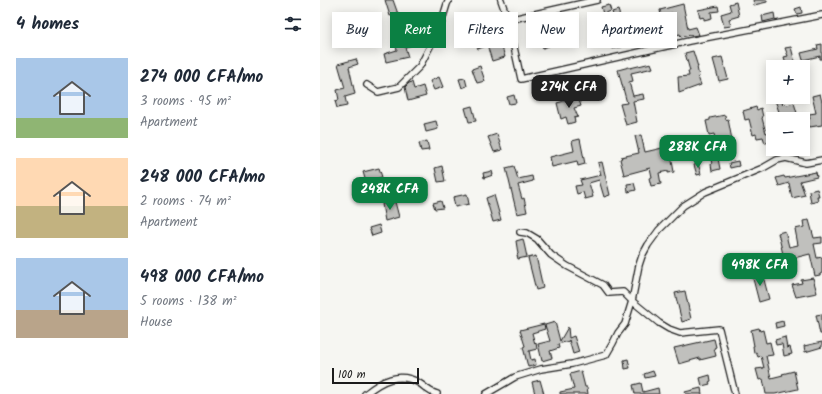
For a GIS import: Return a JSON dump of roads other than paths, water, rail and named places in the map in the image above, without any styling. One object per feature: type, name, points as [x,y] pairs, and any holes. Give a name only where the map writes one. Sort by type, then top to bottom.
[{"type":"street","points":[[368,85],[378,92],[399,87],[420,66],[440,27],[449,0]]},
{"type":"street","points":[[501,0],[505,12]]},
{"type":"street","points":[[518,18],[597,0]]},
{"type":"street","points":[[514,48],[521,79],[689,41],[822,15]]},
{"type":"street","points":[[486,394],[515,377],[541,369],[572,364],[606,355],[614,343],[618,333],[625,324],[632,301],[642,256],[659,230],[683,206],[705,192],[763,168],[777,160],[786,158],[806,163],[821,160],[822,168]]},
{"type":"street","points":[[520,232],[527,233],[537,239],[551,255],[567,266],[603,284],[609,293],[623,292],[659,323],[669,329],[680,333],[719,329],[735,394]]},
{"type":"street","points":[[365,394],[376,385],[393,377],[418,382],[431,392],[437,394]]}]
